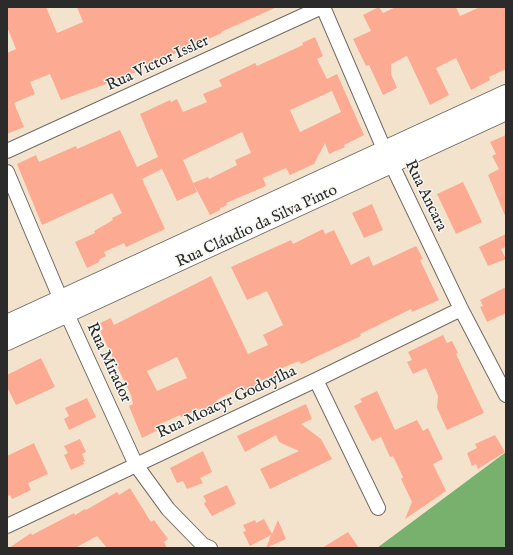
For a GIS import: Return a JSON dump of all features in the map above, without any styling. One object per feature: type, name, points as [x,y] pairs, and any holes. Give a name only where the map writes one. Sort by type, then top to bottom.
[{"type":"street","name":"Rua Victor Issler","points":[[7,151],[322,7]]},
{"type":"street","name":"Rua Ancara","points":[[322,7],[388,158],[461,309],[506,395]]},
{"type":"street","name":"Rua Cláudio da Silva Pinto","points":[[388,158],[506,94]]},
{"type":"street","name":"Rua Cláudio da Silva Pinto","points":[[7,341],[64,306],[388,158],[506,111]]},
{"type":"street","name":"Rua Mirador","points":[[7,172],[64,306],[136,465],[168,509],[204,547]]},
{"type":"street","name":"Rua Cláudio da Silva Pinto","points":[[7,324],[64,306]]},
{"type":"street","name":"Rua Moacyr Godoylha","points":[[7,526],[316,380],[461,309]]},
{"type":"street","points":[[316,380],[378,508]]},
{"type":"green space","points":[[506,452],[506,548],[377,548]]},
{"type":"building","points":[[7,7],[46,7],[57,33],[83,22],[77,7],[277,7],[137,70],[138,71],[123,78],[61,100],[50,74],[30,82],[35,94],[14,103],[24,127],[7,134],[7,53],[16,49],[7,27]]},
{"type":"building","points":[[379,7],[383,13],[396,7],[456,7],[460,16],[480,7],[506,7],[506,69],[489,77],[490,80],[471,90],[456,58],[436,68],[449,95],[430,105],[407,56],[391,64],[391,74],[397,88],[383,95],[369,65],[366,66],[353,39],[371,31],[363,15]]},
{"type":"building","points":[[315,37],[323,56],[317,59],[327,79],[337,74],[364,135],[344,145],[345,147],[329,154],[325,143],[314,164],[290,175],[286,168],[263,178],[266,186],[226,203],[227,205],[210,215],[193,184],[197,192],[177,201],[162,169],[142,179],[165,229],[126,247],[124,243],[104,252],[106,256],[100,259],[99,262],[87,268],[75,242],[95,233],[94,231],[113,220],[112,218],[122,213],[112,193],[42,225],[17,164],[36,155],[39,162],[76,146],[77,149],[120,130],[137,167],[158,157],[140,114],[170,100],[171,102],[177,99],[183,112],[207,102],[203,94],[222,86],[219,80],[255,63],[257,66],[303,45],[302,43]],"holes":[[[332,91],[341,112],[300,132],[290,110]],[[242,132],[251,153],[235,160],[237,165],[209,179],[208,177],[193,183],[183,160]]]},
{"type":"building","points":[[506,135],[506,218],[488,175],[499,169],[492,156],[496,154],[490,142]]},
{"type":"building","points":[[463,182],[482,222],[456,234],[437,194]]},
{"type":"building","points":[[372,204],[383,230],[364,238],[352,213]]},
{"type":"building","points":[[323,229],[325,234],[334,230],[351,265],[369,256],[373,266],[416,246],[423,259],[420,260],[439,300],[412,312],[411,309],[360,334],[361,336],[301,364],[299,361],[275,371],[276,374],[260,381],[261,383],[242,392],[240,389],[230,393],[217,400],[215,406],[204,411],[199,409],[181,417],[180,415],[160,424],[162,428],[142,438],[129,406],[133,404],[131,395],[100,331],[103,329],[100,323],[111,318],[114,325],[211,276],[248,354],[268,345],[263,335],[283,325],[267,291],[247,300],[231,267],[291,240],[293,244]],"holes":[[[177,357],[187,378],[157,391],[147,371]]]},
{"type":"building","points":[[506,234],[506,247],[501,249],[506,259],[488,266],[479,247]]},
{"type":"building","points":[[506,287],[506,313],[487,322],[480,307],[483,306],[480,300]]},
{"type":"building","points":[[443,335],[447,343],[452,341],[458,353],[456,354],[484,413],[447,430],[437,408],[438,396],[426,368],[413,374],[407,362],[412,360],[408,352]]},
{"type":"building","points":[[41,358],[55,387],[16,405],[7,387],[7,375]]},
{"type":"building","points":[[377,391],[395,430],[417,420],[423,431],[428,428],[443,459],[433,464],[446,491],[405,519],[412,502],[401,479],[403,477],[393,456],[390,457],[381,437],[372,441],[354,406],[362,402],[360,399]]},
{"type":"building","points":[[87,398],[96,417],[69,430],[64,419],[69,416],[65,408]]},
{"type":"building","points":[[306,404],[312,419],[301,424],[321,439],[332,459],[270,489],[260,469],[299,451],[279,442],[276,435],[245,452],[237,436]]},
{"type":"building","points":[[495,435],[505,452],[478,469],[476,464],[472,466],[467,453],[477,448],[475,444]]},
{"type":"building","points":[[80,439],[86,452],[82,454],[85,461],[83,462],[84,464],[71,470],[64,455],[68,453],[64,446]]},
{"type":"building","points":[[34,443],[48,474],[28,483],[31,490],[12,499],[10,495],[7,497],[7,456]]},
{"type":"building","points":[[203,451],[212,472],[200,478],[203,483],[187,489],[183,481],[177,483],[170,468]]},
{"type":"building","points":[[227,485],[236,504],[212,516],[204,504],[206,501],[203,496]]},
{"type":"building","points":[[130,488],[151,522],[154,520],[168,539],[164,542],[167,548],[107,548],[97,536],[75,548],[9,548],[31,533],[32,535],[74,513],[75,515],[85,509],[86,510],[117,492],[119,495]]},
{"type":"building","points":[[264,519],[272,534],[278,520],[286,539],[266,548],[271,535],[250,546],[243,532],[246,531],[243,525],[255,520],[256,523]]},
{"type":"building","points":[[348,532],[359,548],[322,548]]}]
